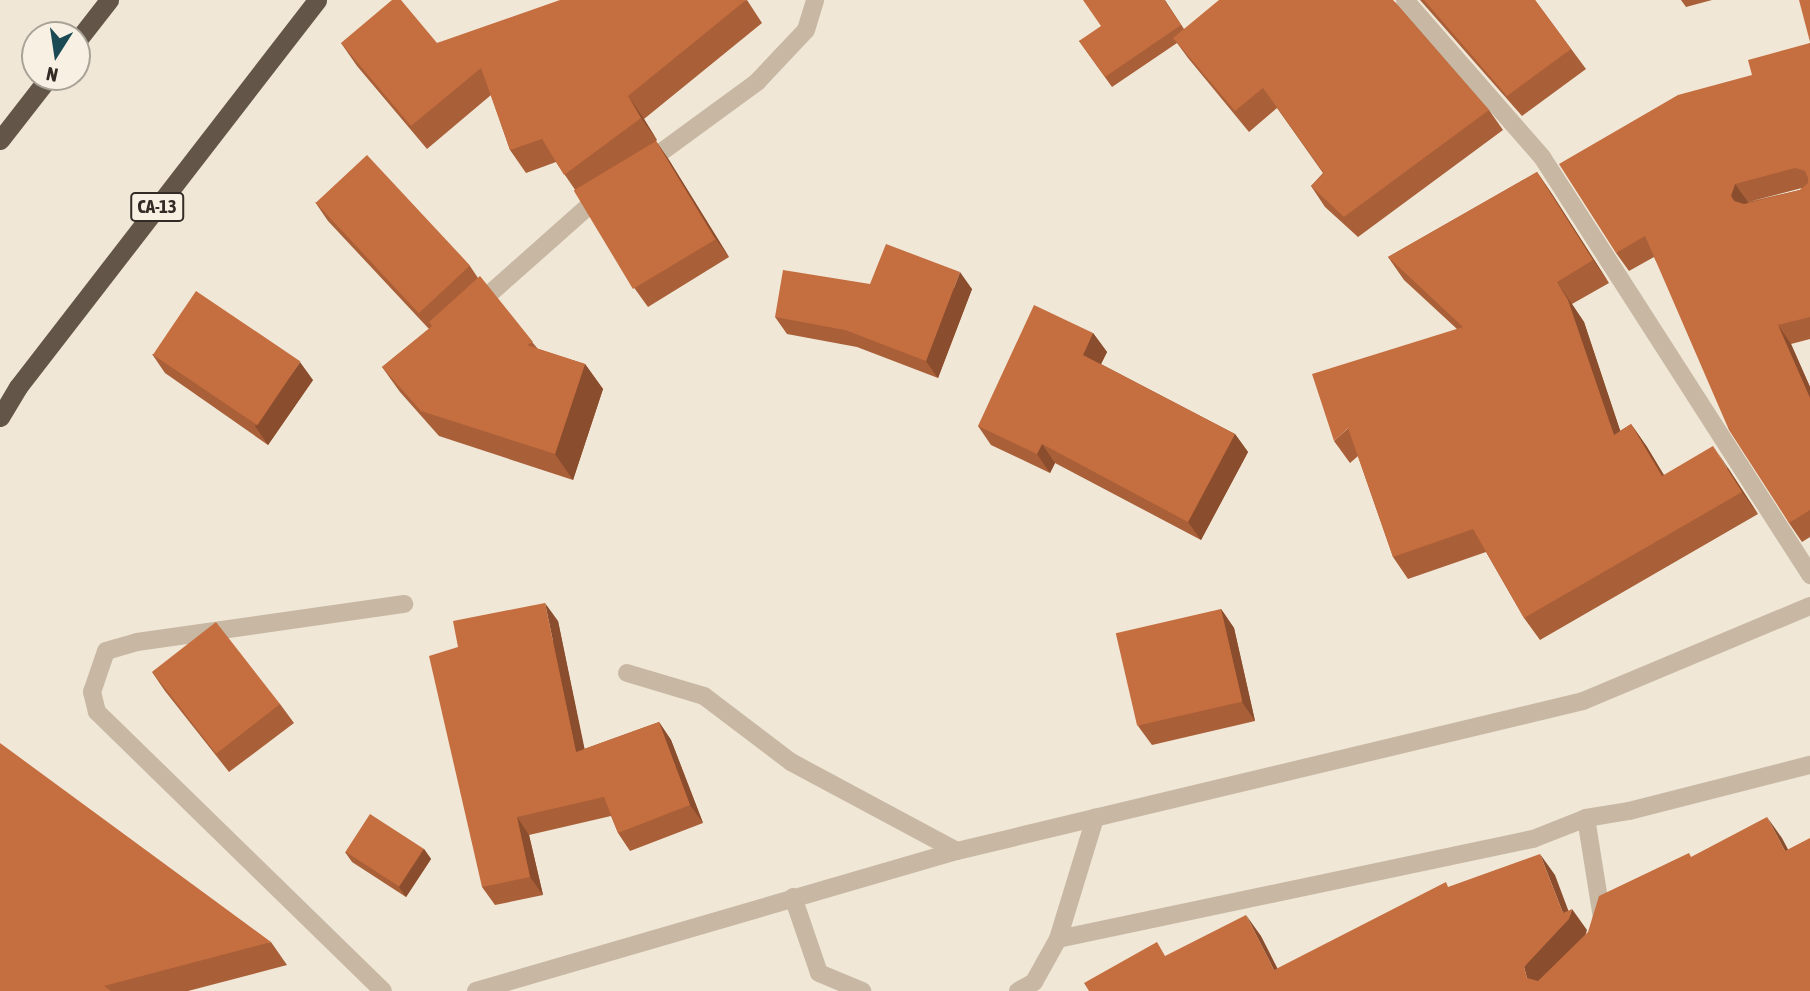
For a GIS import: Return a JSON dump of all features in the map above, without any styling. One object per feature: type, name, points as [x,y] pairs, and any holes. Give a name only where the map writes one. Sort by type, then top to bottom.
[{"type":"highway","points":[[91,23],[109,0]]},
{"type":"highway","name":"CA-13","points":[[0,417],[18,387],[317,0]]},
{"type":"highway","points":[[0,140],[38,91]]},
{"type":"street","points":[[462,319],[622,180],[757,82],[806,30],[815,0]]},
{"type":"street","points":[[1405,0],[1542,158],[1810,575]]},
{"type":"street","points":[[383,991],[97,712],[92,692],[106,651],[137,642],[404,604]]},
{"type":"street","points":[[476,991],[957,851],[1583,701],[1810,606]]},
{"type":"street","points":[[627,674],[704,696],[791,762],[957,851]]},
{"type":"street","points":[[1058,939],[1533,839],[1586,818],[1629,811],[1810,765]]},
{"type":"street","points":[[1018,991],[1034,982],[1058,939],[1095,818]]},
{"type":"street","points":[[1586,818],[1603,913],[1597,935]]},
{"type":"street","points":[[793,897],[819,973],[862,991]]},
{"type":"building","points":[[392,0],[401,0],[437,43],[560,0],[746,0],[628,96],[641,118],[564,175],[542,139],[510,150],[481,68],[411,126],[341,43]]},
{"type":"building","points":[[1083,0],[1164,0],[1181,25],[1105,77],[1079,41],[1101,26]]},
{"type":"building","points":[[1219,0],[1393,0],[1489,110],[1344,217],[1311,186],[1324,173],[1263,88],[1235,111],[1173,38]]},
{"type":"building","points":[[1424,0],[1535,0],[1571,49],[1507,96]]},
{"type":"building","points":[[1799,0],[1810,0],[1810,42]]},
{"type":"building","points":[[1810,43],[1810,317],[1778,325],[1810,398],[1810,510],[1789,523],[1729,430],[1645,236],[1616,253],[1559,164],[1678,95],[1752,75],[1748,60]],"holes":[[[1795,168],[1805,171],[1808,183],[1800,190],[1744,204],[1734,201],[1731,196],[1735,184]]]},
{"type":"building","points":[[656,141],[715,240],[633,289],[574,190]]},
{"type":"building","points":[[367,155],[470,265],[419,313],[316,203]]},
{"type":"building","points":[[1537,172],[1593,260],[1557,282],[1568,300],[1614,435],[1631,424],[1662,476],[1713,446],[1742,492],[1524,618],[1473,529],[1393,557],[1348,428],[1334,441],[1312,374],[1463,327],[1388,257]]},
{"type":"building","points":[[886,244],[960,272],[926,361],[845,330],[775,317],[783,270],[870,284]]},
{"type":"building","points":[[480,276],[533,342],[527,345],[585,364],[555,454],[421,411],[382,367],[432,326],[429,322]]},
{"type":"building","points":[[196,291],[300,361],[257,425],[153,355]]},
{"type":"building","points":[[1034,305],[1093,333],[1083,355],[1235,434],[1188,522],[1042,444],[1037,454],[978,426]]},
{"type":"building","points":[[545,603],[576,752],[659,722],[690,805],[618,833],[604,797],[517,817],[530,877],[482,887],[429,656],[458,647],[453,621]]},
{"type":"building","points":[[1221,609],[1242,702],[1137,726],[1116,633]]},
{"type":"building","points":[[216,622],[280,704],[216,754],[152,672]]},
{"type":"building","points":[[0,743],[271,942],[104,986],[111,991],[0,991]]},
{"type":"building","points":[[370,814],[424,849],[399,887],[345,852]]},
{"type":"building","points":[[1767,817],[1785,851],[1810,838],[1810,991],[1089,991],[1084,983],[1157,942],[1165,956],[1246,915],[1274,970],[1446,882],[1448,887],[1540,854],[1563,913],[1572,909],[1569,919],[1524,967],[1527,978],[1538,981],[1588,932],[1599,896],[1689,853],[1691,857]]}]
